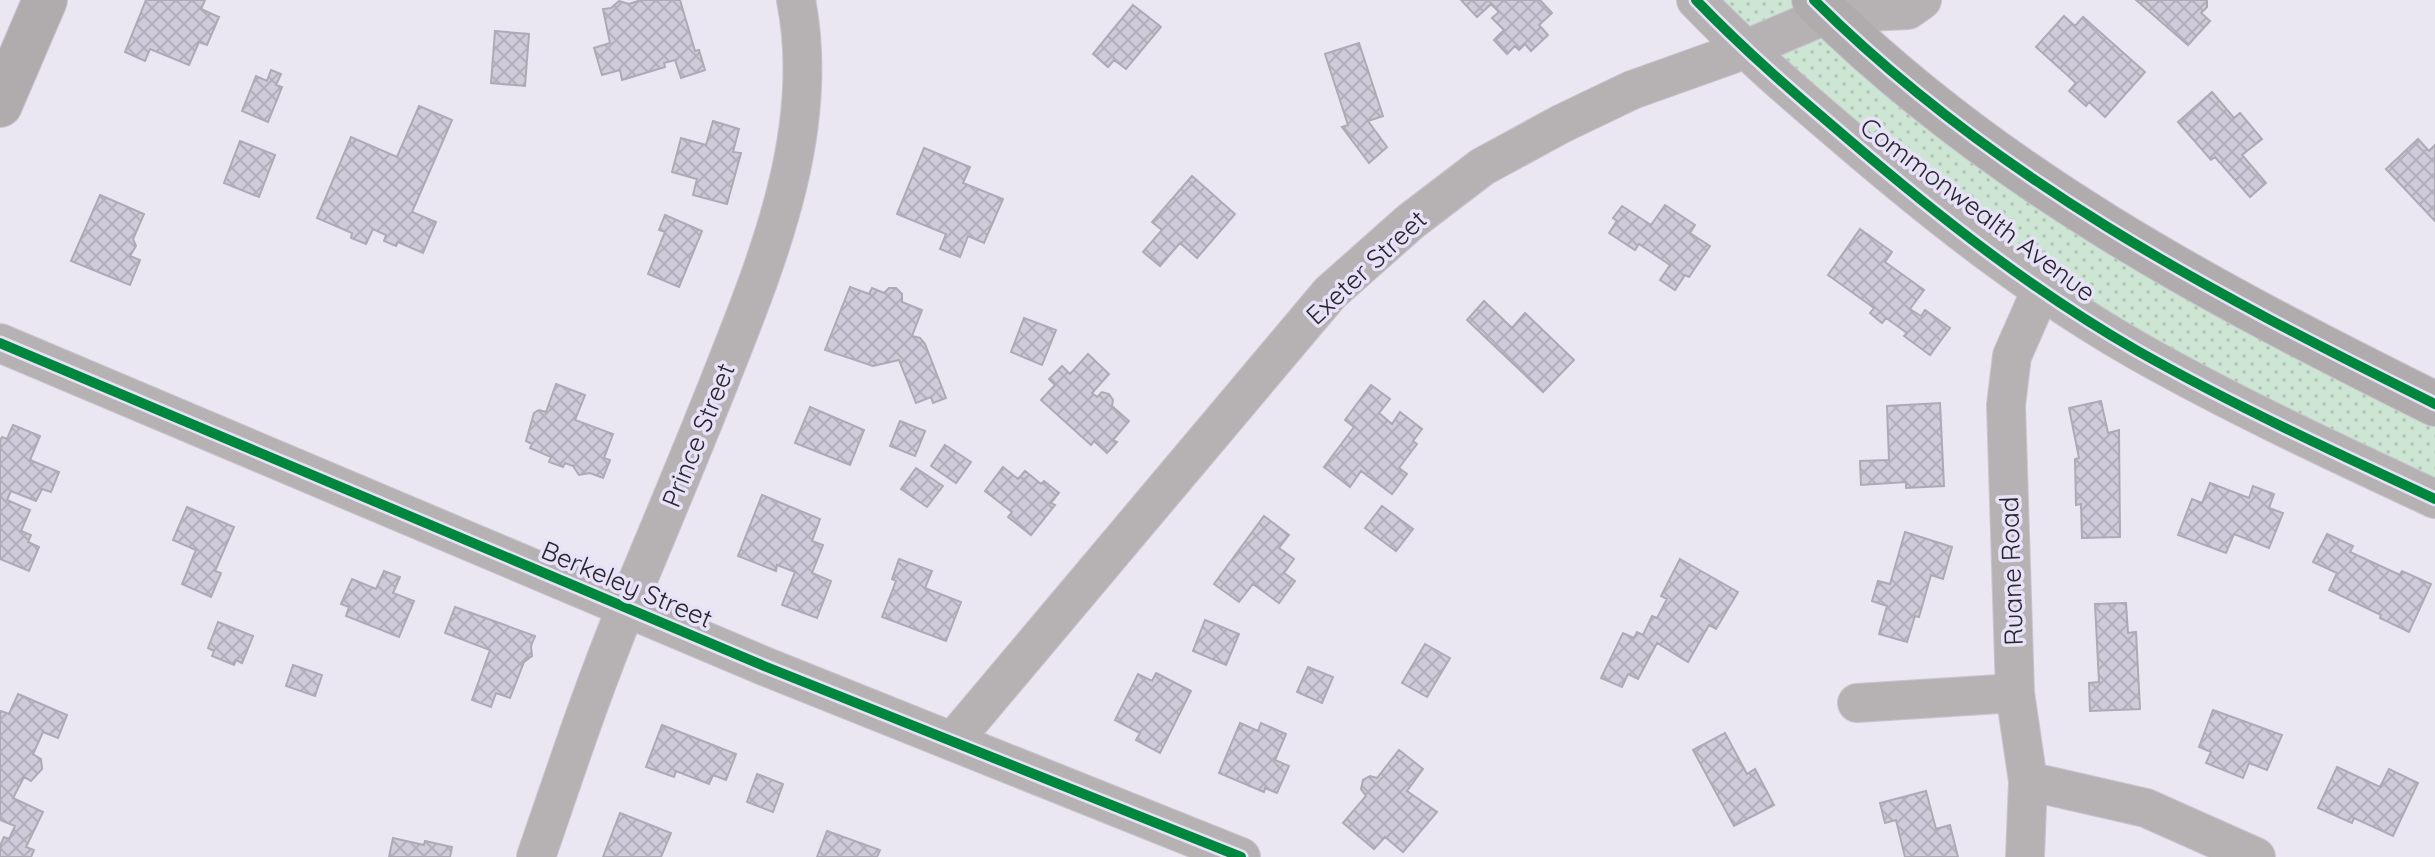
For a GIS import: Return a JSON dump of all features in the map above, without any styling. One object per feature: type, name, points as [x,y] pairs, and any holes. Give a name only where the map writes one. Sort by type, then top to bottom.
[{"type":"main road","points":[[0,105],[45,0]]},
{"type":"main road","points":[[1821,7],[1904,82],[2041,187],[2209,288],[2435,404]]},
{"type":"street","name":"Prince Street","points":[[536,857],[626,608],[678,488],[745,317],[783,203],[797,142],[802,80],[801,26],[796,0]]},
{"type":"street","name":"Commonwealth Avenue","points":[[1696,0],[1744,50],[1905,188],[2041,290],[2134,349],[2257,416],[2435,499]]},
{"type":"street","name":"Exeter Street","points":[[953,741],[1330,293],[1410,222],[1482,167],[1561,124],[1632,90],[1744,50],[1821,7],[1908,10],[1922,0]]},
{"type":"street","name":"Ruane Road","points":[[2025,857],[2028,781],[2015,693],[2006,405],[2012,356],[2041,290]]},
{"type":"street","name":"Berkeley Street","points":[[0,343],[626,608],[1241,857]]},
{"type":"street","points":[[1857,703],[2015,693]]},
{"type":"street","points":[[2028,781],[2146,808],[2256,857]]},
{"type":"green space","points":[[1696,0],[1814,0],[1904,82],[2435,404],[2435,499],[2134,349]]},
{"type":"building","points":[[146,0],[205,0],[201,9],[219,17],[207,45],[199,42],[189,65],[150,49],[145,61],[125,52]]},
{"type":"building","points":[[641,0],[680,0],[695,51],[699,50],[705,70],[681,78],[675,60],[664,63],[665,67],[622,80],[620,70],[602,75],[594,48],[610,43],[603,9],[611,8],[619,1],[629,4]]},
{"type":"building","points":[[1461,0],[1540,0],[1552,13],[1539,25],[1548,35],[1531,51],[1525,44],[1519,50],[1515,46],[1507,54],[1494,40],[1504,30],[1492,18],[1499,12],[1491,4],[1477,17]]},
{"type":"building","points":[[2136,0],[2207,0],[2207,7],[2201,13],[2210,21],[2188,45]]},
{"type":"building","points":[[1133,5],[1161,27],[1126,69],[1114,60],[1108,67],[1093,54]]},
{"type":"building","points":[[2064,16],[2075,26],[2083,17],[2145,72],[2105,117],[2089,102],[2086,106],[2069,91],[2076,83],[2036,47]]},
{"type":"building","points":[[495,31],[529,34],[525,86],[491,83]]},
{"type":"building","points":[[1359,43],[1383,116],[1368,121],[1387,147],[1369,163],[1342,127],[1348,125],[1325,54]]},
{"type":"building","points":[[271,70],[281,74],[276,85],[282,87],[268,122],[242,111],[256,76],[267,81]]},
{"type":"building","points":[[2212,92],[2234,118],[2240,113],[2262,139],[2242,155],[2266,183],[2250,197],[2215,157],[2211,160],[2178,122]]},
{"type":"building","points":[[419,106],[452,120],[412,212],[436,222],[423,253],[398,242],[396,246],[384,241],[386,235],[373,229],[366,244],[351,238],[352,233],[317,218],[351,137],[397,157]]},
{"type":"building","points":[[713,121],[739,129],[733,152],[741,153],[727,204],[693,195],[697,179],[672,172],[681,138],[706,145]]},
{"type":"building","points":[[2418,139],[2429,151],[2435,145],[2435,221],[2386,169]]},
{"type":"building","points":[[240,141],[275,155],[259,197],[224,183]]},
{"type":"building","points":[[924,148],[970,167],[963,183],[1003,199],[984,243],[968,236],[960,257],[940,249],[946,234],[897,214]]},
{"type":"building","points":[[1192,176],[1235,214],[1197,258],[1180,243],[1160,266],[1143,252],[1162,230],[1152,222]]},
{"type":"building","points":[[100,195],[144,214],[133,239],[136,246],[130,256],[140,260],[130,285],[71,261]]},
{"type":"building","points":[[1665,205],[1695,225],[1690,233],[1710,246],[1689,277],[1685,275],[1675,290],[1660,280],[1670,265],[1639,244],[1635,250],[1609,233],[1617,221],[1613,218],[1622,206],[1651,225]]},
{"type":"building","points":[[665,215],[702,231],[679,287],[648,274],[665,232],[659,230]]},
{"type":"building","points":[[1860,229],[1892,252],[1885,262],[1924,290],[1910,309],[1921,316],[1925,310],[1950,328],[1930,355],[1886,318],[1882,323],[1870,313],[1874,308],[1828,275]]},
{"type":"building","points":[[850,287],[869,294],[872,288],[884,293],[889,288],[896,288],[902,294],[902,302],[922,310],[912,336],[920,338],[925,344],[946,398],[933,403],[931,397],[916,403],[899,360],[873,366],[825,350]]},
{"type":"building","points":[[1484,301],[1512,328],[1525,313],[1574,360],[1543,392],[1467,320]]},
{"type":"building","points":[[1024,318],[1056,330],[1042,365],[1011,352]]},
{"type":"building","points":[[1088,354],[1109,374],[1092,393],[1097,397],[1102,392],[1109,394],[1113,400],[1112,406],[1129,421],[1113,440],[1117,442],[1107,453],[1094,441],[1091,445],[1041,400],[1055,385],[1049,379],[1062,366],[1070,374]]},
{"type":"building","points":[[556,384],[585,395],[575,420],[613,434],[604,458],[610,460],[603,478],[590,473],[579,475],[573,466],[565,463],[563,467],[549,462],[551,457],[530,448],[532,444],[526,441],[534,413],[539,410],[546,412]]},
{"type":"building","points":[[1371,385],[1390,399],[1379,413],[1392,424],[1400,412],[1422,429],[1413,441],[1417,444],[1399,468],[1407,474],[1392,494],[1361,471],[1350,487],[1324,467],[1354,427],[1345,420]]},
{"type":"building","points":[[2101,401],[2108,433],[2119,430],[2120,537],[2082,538],[2081,504],[2076,505],[2075,459],[2079,458],[2069,408]]},
{"type":"building","points":[[1940,403],[1944,486],[1906,488],[1906,482],[1861,485],[1860,461],[1889,460],[1887,406]]},
{"type":"building","points":[[810,407],[864,430],[850,465],[795,443]]},
{"type":"building","points":[[900,421],[925,431],[915,456],[890,446]]},
{"type":"building","points":[[13,425],[40,436],[30,460],[59,472],[51,492],[42,489],[36,501],[11,491],[7,500],[30,510],[21,531],[31,535],[28,542],[39,547],[29,571],[0,559],[0,441],[2,437],[7,439]]},
{"type":"building","points":[[945,445],[971,462],[956,483],[931,466]]},
{"type":"building","points":[[1003,467],[1018,479],[1025,471],[1059,493],[1051,503],[1055,505],[1031,535],[1008,517],[1012,512],[985,491]]},
{"type":"building","points":[[916,468],[943,486],[927,507],[901,489]]},
{"type":"building","points":[[2210,483],[2249,498],[2253,486],[2274,494],[2269,508],[2283,513],[2269,548],[2234,534],[2226,553],[2178,535],[2192,499],[2202,503]]},
{"type":"building","points":[[762,495],[820,519],[812,541],[823,545],[812,573],[831,581],[817,618],[782,605],[795,572],[777,565],[776,571],[738,556]]},
{"type":"building","points":[[1382,506],[1413,529],[1396,551],[1365,528]]},
{"type":"building","points":[[187,507],[234,527],[215,571],[221,573],[211,597],[182,584],[196,550],[173,540]]},
{"type":"building","points":[[1264,516],[1289,535],[1279,548],[1294,559],[1284,573],[1295,581],[1279,603],[1253,584],[1239,602],[1214,584]]},
{"type":"building","points":[[1905,532],[1952,547],[1943,579],[1931,575],[1919,617],[1915,616],[1907,642],[1879,634],[1887,606],[1872,601],[1878,581],[1890,584]]},
{"type":"building","points":[[2327,534],[2353,546],[2350,552],[2400,575],[2402,571],[2431,584],[2409,632],[2329,590],[2337,573],[2313,562]]},
{"type":"building","points":[[899,559],[932,571],[925,588],[961,602],[946,641],[882,617],[896,581],[892,579]]},
{"type":"building","points":[[1680,559],[1738,592],[1716,629],[1709,625],[1688,662],[1657,643],[1638,679],[1628,674],[1622,687],[1601,678],[1623,633],[1634,638],[1637,632],[1643,635],[1652,616],[1657,618],[1667,599],[1661,596]]},
{"type":"building","points":[[384,571],[400,577],[393,593],[414,601],[399,637],[346,616],[349,607],[341,604],[352,579],[376,589]]},
{"type":"building","points":[[2126,603],[2128,633],[2136,632],[2140,709],[2090,711],[2089,683],[2099,682],[2095,604]]},
{"type":"building","points":[[455,607],[535,636],[531,646],[532,656],[524,662],[510,698],[496,693],[491,707],[472,700],[490,650],[445,633]]},
{"type":"building","points":[[1205,620],[1239,634],[1226,665],[1193,651]]},
{"type":"building","points":[[218,622],[253,636],[242,663],[236,660],[234,665],[212,656],[214,651],[208,648]]},
{"type":"building","points":[[1425,644],[1450,658],[1427,697],[1402,683]]},
{"type":"building","points":[[293,665],[322,675],[315,696],[286,686]]},
{"type":"building","points":[[1308,667],[1333,677],[1322,703],[1297,692]]},
{"type":"building","points":[[1156,673],[1191,691],[1160,753],[1136,740],[1140,733],[1115,720],[1138,674],[1152,681]]},
{"type":"building","points":[[18,694],[67,715],[58,738],[43,732],[33,754],[41,759],[42,769],[31,781],[24,777],[13,798],[43,812],[26,847],[34,850],[31,857],[0,857],[4,837],[9,839],[15,826],[0,820],[0,714],[1,711],[9,714]]},
{"type":"building","points":[[2213,710],[2282,735],[2267,770],[2249,763],[2243,778],[2206,763],[2211,752],[2199,747]]},
{"type":"building","points":[[1240,723],[1258,731],[1261,723],[1286,734],[1275,760],[1289,766],[1277,793],[1265,788],[1264,792],[1219,773]]},
{"type":"building","points":[[662,725],[736,754],[726,780],[713,775],[709,784],[676,771],[674,777],[646,767]]},
{"type":"building","points":[[1725,733],[1747,774],[1755,769],[1774,805],[1734,826],[1693,750]]},
{"type":"building","points":[[1399,750],[1423,769],[1407,791],[1437,812],[1403,852],[1385,837],[1374,849],[1343,823],[1366,796],[1361,789],[1363,780],[1370,776],[1377,778]]},
{"type":"building","points":[[2337,767],[2380,787],[2389,769],[2418,783],[2393,836],[2354,818],[2352,823],[2318,808]]},
{"type":"building","points":[[757,774],[783,784],[773,812],[747,802]]},
{"type":"building","points":[[1926,791],[1936,829],[1950,825],[1958,857],[1905,857],[1896,820],[1885,823],[1880,803]]},
{"type":"building","points":[[620,813],[671,833],[661,857],[603,857]]},
{"type":"building","points":[[827,831],[880,850],[877,857],[817,857]]},
{"type":"building","points":[[393,838],[452,847],[450,857],[389,857]]},
{"type":"cycle path","points":[[1696,0],[1770,71],[1882,168],[1987,251],[2060,303],[2209,390],[2435,499]]},
{"type":"cycle path","points":[[1814,0],[1883,64],[1955,123],[2030,177],[2187,274],[2435,404]]},
{"type":"cycle path","points":[[0,343],[764,666],[1241,857]]}]
